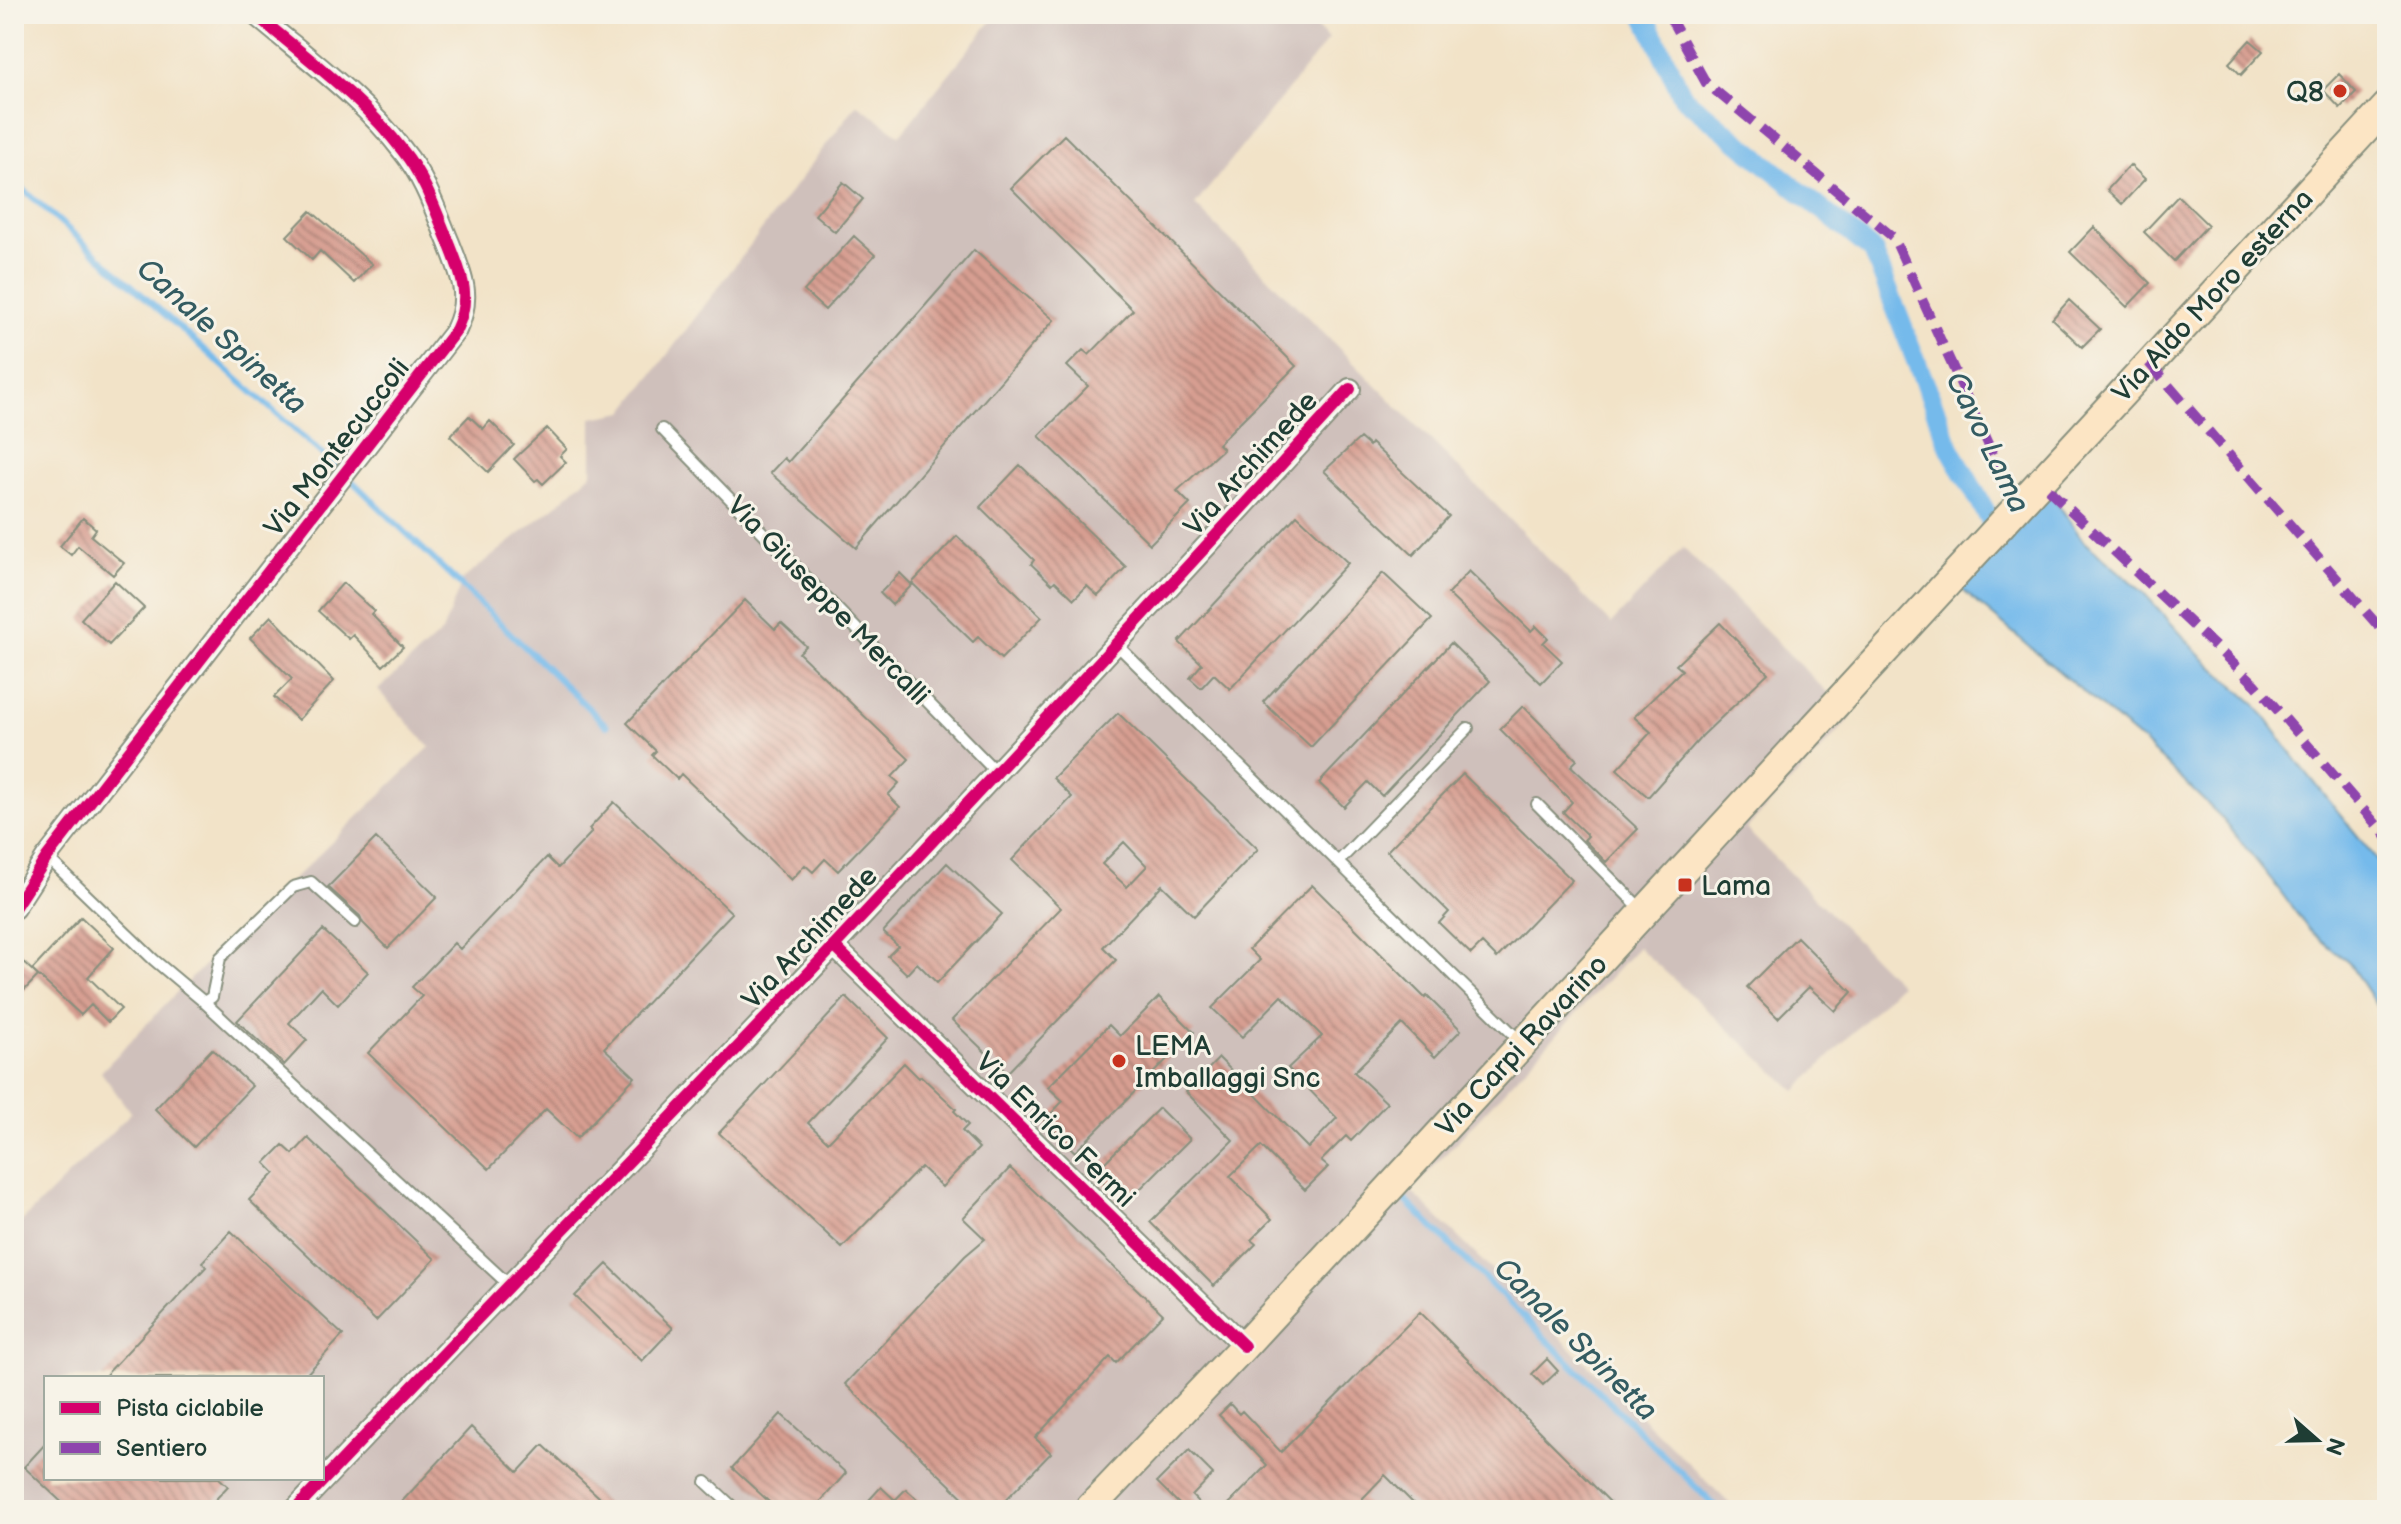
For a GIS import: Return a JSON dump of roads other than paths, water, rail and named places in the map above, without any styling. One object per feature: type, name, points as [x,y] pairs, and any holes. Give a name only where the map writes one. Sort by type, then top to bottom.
[{"type":"main road","name":"Via Aldo Moro esterna","points":[[1951,577],[2387,106]]},
{"type":"main road","name":"Via Carpi Ravarino","points":[[1088,1510],[1244,1346],[1951,577]]},
{"type":"street","name":"Via Montecuccoli","points":[[14,908],[47,857],[456,330],[466,305],[456,260],[425,185],[404,152],[373,116],[255,14]]},
{"type":"street","name":"Via Archimede","points":[[324,1479],[834,946],[1117,645],[1350,389]]},
{"type":"street","name":"Via Enrico Fermi","points":[[834,946],[1244,1346]]},
{"type":"street","name":"Via Archimede","points":[[295,1510],[323,1480]]},
{"type":"lane","name":"Via Giuseppe Mercalli","points":[[662,429],[996,772]]},
{"type":"lane","points":[[1117,645],[1522,1043]]},
{"type":"lane","points":[[1338,862],[1468,728]]},
{"type":"lane","points":[[1537,804],[1644,911]]},
{"type":"lane","points":[[47,857],[154,960],[203,1001],[508,1284]]},
{"type":"lane","points":[[203,1001],[212,997],[220,958],[293,887],[311,882],[355,922]]},
{"type":"lane","points":[[706,1482],[736,1510]]},
{"type":"water","points":[[2048,489],[2084,542],[2143,592],[2200,655],[2256,705],[2387,872],[2387,1022],[2349,963],[2309,930],[2221,817],[2143,742],[1960,588]]},
{"type":"waterway","name":"Cavo Lama","points":[[1644,14],[1683,97],[1873,251],[1951,450],[2001,539]]},
{"type":"waterway","name":"Canale Spinetta","points":[[14,181],[349,478],[607,726]]},
{"type":"waterway","name":"Canale Spinetta","points":[[1403,1198],[1719,1510]]},
{"type":"place","name":"Q8","points":[[2340,91]]},
{"type":"place","name":"Lama","points":[[1685,885]]},
{"type":"place","name":"LEMA Imballaggi Snc","points":[[1119,1061]]}]
